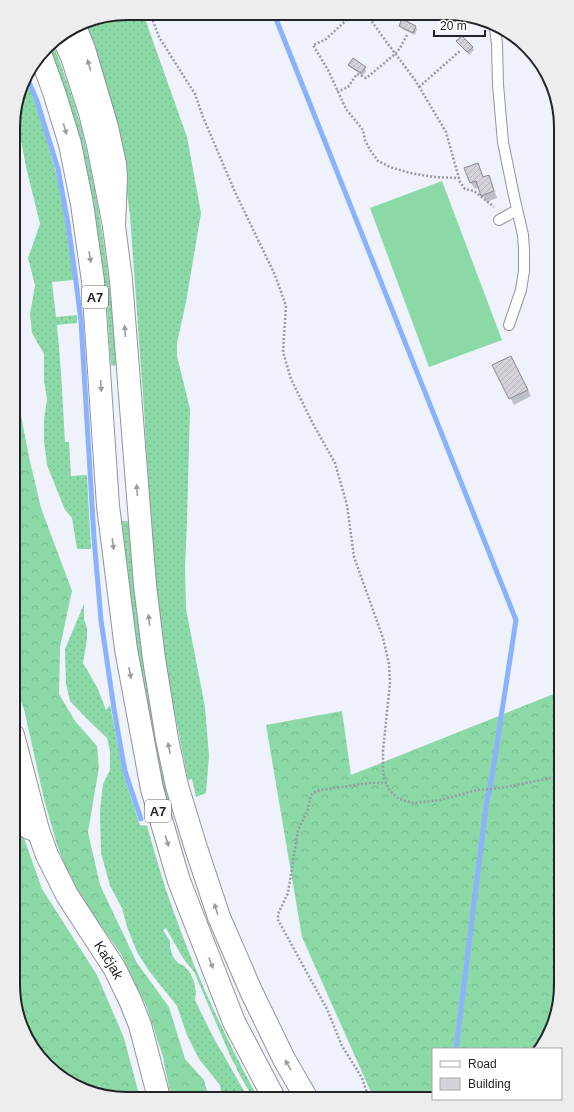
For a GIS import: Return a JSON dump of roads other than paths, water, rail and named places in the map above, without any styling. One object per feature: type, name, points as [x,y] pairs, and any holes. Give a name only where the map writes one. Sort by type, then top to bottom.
[{"type":"main road","points":[[77,32],[84,49],[108,127],[116,177],[114,226]]},
{"type":"main road","name":"A7","points":[[64,40],[72,58],[91,119],[114,226],[121,280],[144,585],[167,739],[177,786],[219,917],[257,1004],[284,1059],[303,1092]]},
{"type":"main road","name":"A7","points":[[43,61],[70,144],[82,204],[94,281],[108,506],[126,649],[152,789],[179,881],[234,1022],[271,1092]]},
{"type":"main road","points":[[37,68],[54,92]]},
{"type":"main road","name":"Kačjak","points":[[20,762],[38,830],[47,854],[67,895],[115,970],[130,1000],[140,1024],[157,1092]]},
{"type":"street","points":[[20,812],[27,827],[38,830]]},
{"type":"lane","points":[[495,32],[503,142],[523,236],[524,271],[521,290],[510,325]]},
{"type":"lane","points":[[502,218],[517,210]]},
{"type":"waterway","points":[[276,20],[516,620],[490,789],[487,799],[456,1048]]},
{"type":"waterway","points":[[29,83],[37,101],[58,169],[68,224],[81,321],[94,538],[101,620],[125,771],[141,819]]}]
